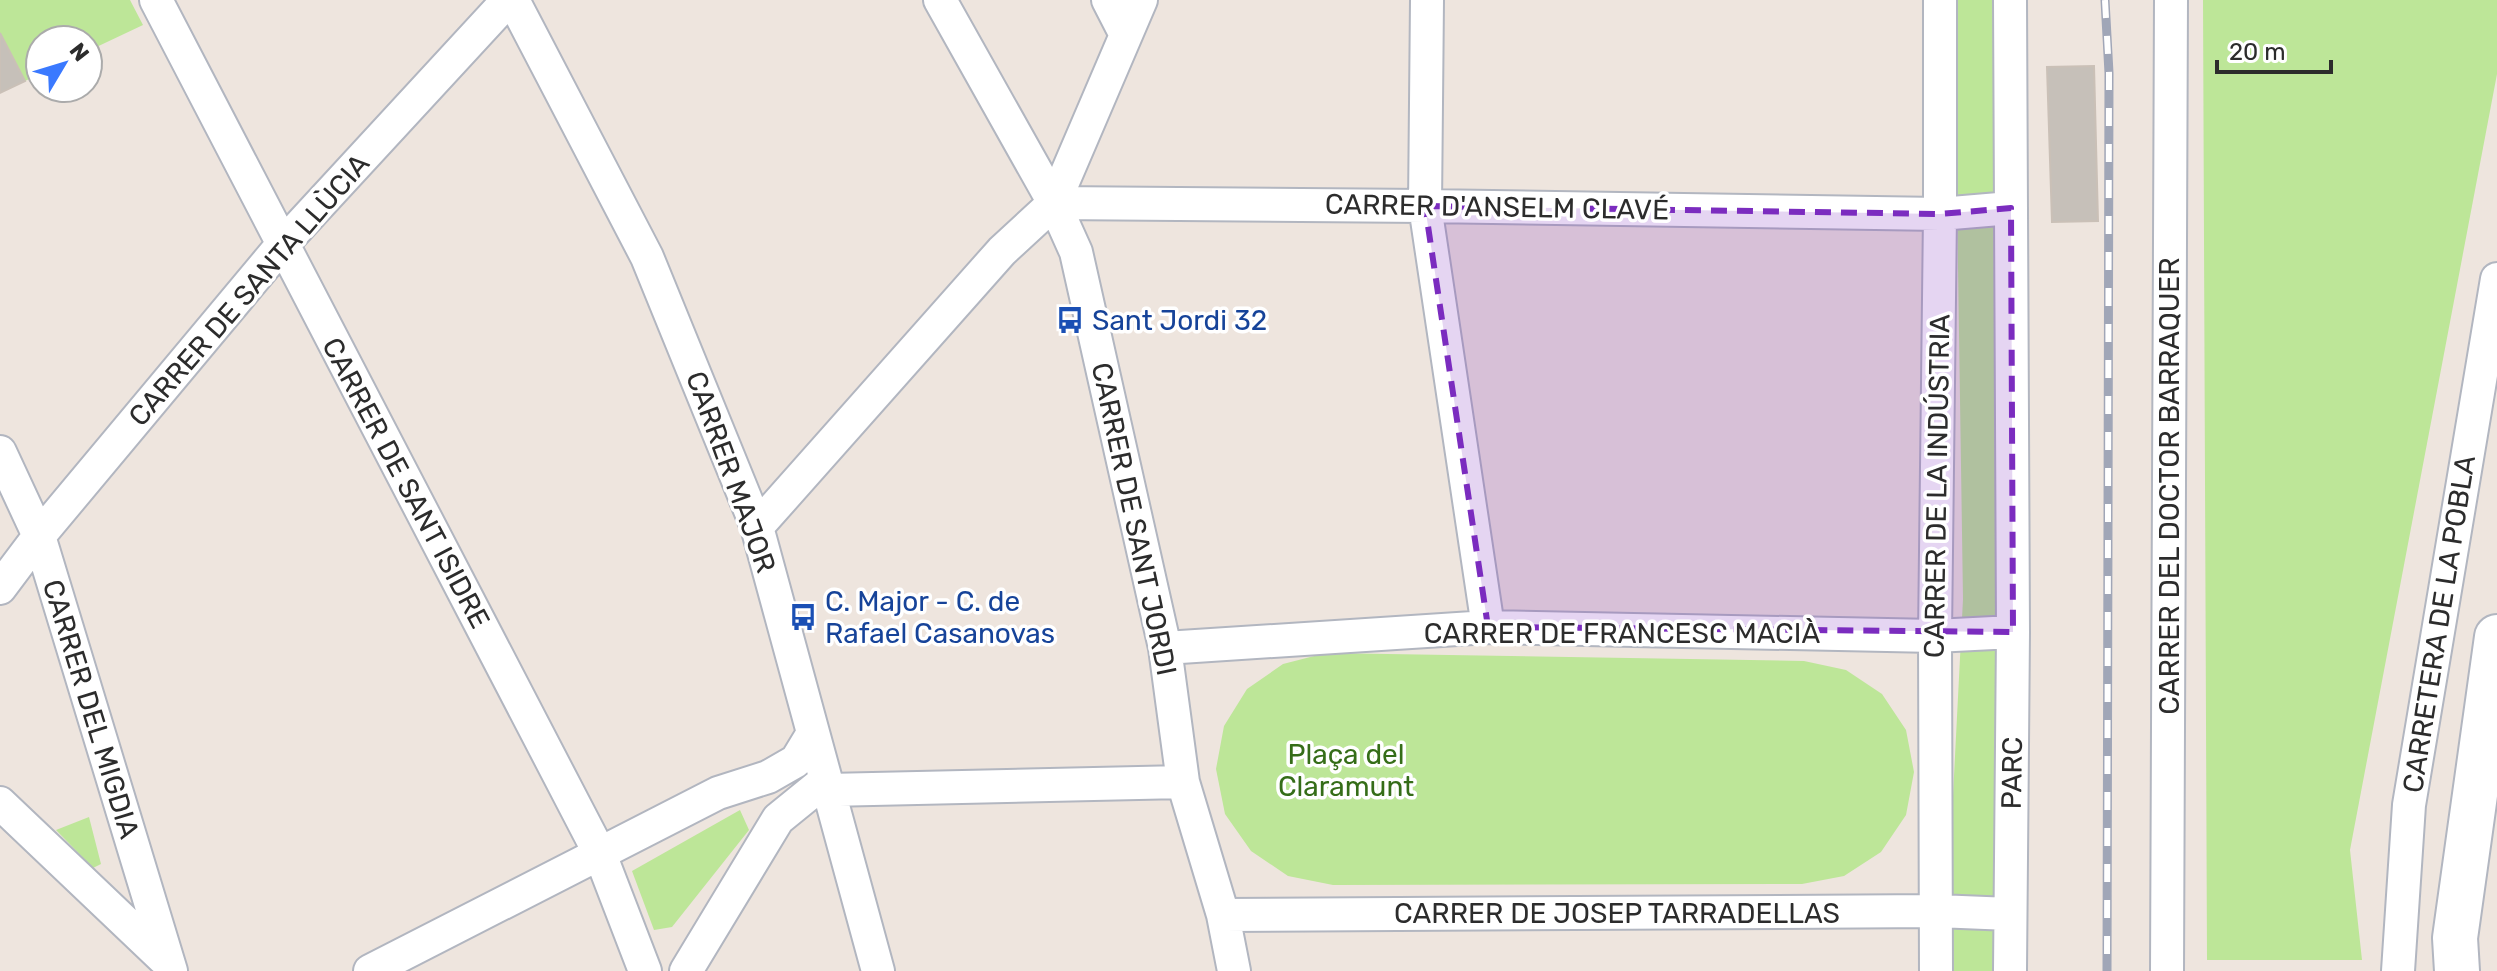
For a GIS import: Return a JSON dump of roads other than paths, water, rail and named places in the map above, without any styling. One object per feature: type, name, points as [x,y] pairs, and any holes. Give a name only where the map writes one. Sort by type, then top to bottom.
[{"type":"street","name":"CARRER DE SANT ISIDRE","points":[[156,0],[600,854],[645,971]]},
{"type":"street","name":"CARRER DE SANTA LLÙCIA","points":[[0,588],[39,536],[282,245],[511,0]]},
{"type":"street","name":"CARRER MAJOR","points":[[511,0],[647,257],[757,527],[878,971]]},
{"type":"street","name":"CARRER DE SANT JORDI","points":[[940,0],[1054,203],[1076,252],[1165,648],[1183,782],[1223,915],[1234,971]]},
{"type":"street","points":[[1108,0],[1126,35]]},
{"type":"street","points":[[757,527],[1002,251],[1054,203],[1141,0]]},
{"type":"street","points":[[1427,0],[1425,206],[1488,627]]},
{"type":"street","name":"CARRER DE LA INDÚSTRIA","points":[[1936,971],[1940,0]]},
{"type":"street","points":[[2010,0],[2013,632]]},
{"type":"street","name":"CARRER DEL DOCTOR BARRAQUER","points":[[2167,971],[2171,0]]},
{"type":"street","name":"CARRER D'ANSELM CLAVÉ","points":[[1054,203],[1940,214],[2011,208]]},
{"type":"street","name":"CARRETERA DE LA POBLA","points":[[2398,971],[2409,805],[2497,279]]},
{"type":"street","name":"CARRER DEL MIGDIA","points":[[0,452],[39,536],[168,965]]},
{"type":"street","points":[[0,497],[39,536]]},
{"type":"street","name":"CARRER DE FRANCESC MACIÀ","points":[[1165,648],[1488,627],[1935,636],[2013,632]]},
{"type":"street","name":"PARC","points":[[2010,914],[2013,632]]},
{"type":"street","points":[[2457,971],[2455,938],[2497,637]]},
{"type":"street","points":[[370,971],[718,793],[768,777],[796,761],[813,733]]},
{"type":"street","points":[[686,971],[778,819],[827,785],[1183,782]]},
{"type":"street","points":[[718,793],[760,799],[778,819]]},
{"type":"street","points":[[0,803],[168,965]]},
{"type":"street","name":"CARRER DE JOSEP TARRADELLAS","points":[[1223,915],[1937,911],[2010,914]]},
{"type":"street","points":[[2010,914],[2010,971]]},
{"type":"railway","points":[[2105,0],[2109,73],[2107,971]]},
{"type":"place","name":"Sant Jordi 32","points":[[1070,320]]},
{"type":"place","name":"C. Major - C. de Rafael Casanovas","points":[[803,617]]},
{"type":"park label","name":"Plaça del Claramunt","points":[[1346,770]]}]
